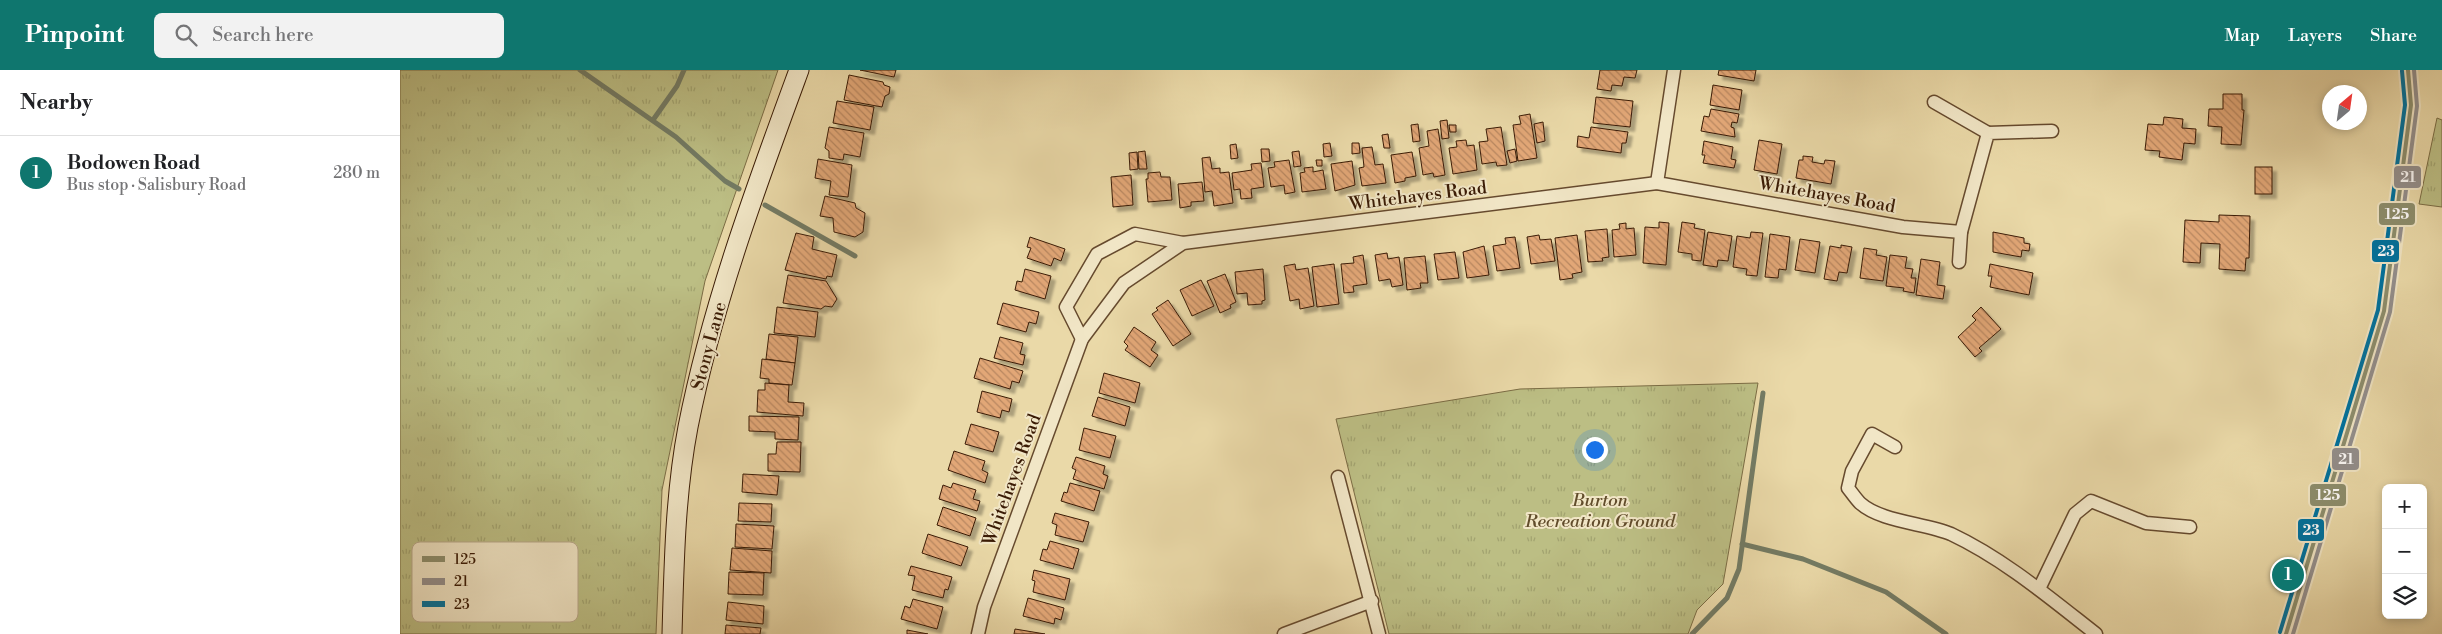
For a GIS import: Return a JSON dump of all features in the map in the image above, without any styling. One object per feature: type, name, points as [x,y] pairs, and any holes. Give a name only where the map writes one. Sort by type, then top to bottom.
[{"type":"main road","name":"Stony Lane","points":[[672,634],[676,513],[688,427],[712,328],[749,205],[799,70]]},
{"type":"street","points":[[1656,183],[1674,70]]},
{"type":"street","points":[[2286,634],[2384,310],[2411,105],[2408,70]]},
{"type":"street","points":[[1934,102],[1988,133],[2052,131]]},
{"type":"street","points":[[1959,262],[1961,232],[1988,133]]},
{"type":"street","name":"Whitehayes Road","points":[[1082,339],[1066,307],[1096,254],[1135,234],[1183,243],[1656,183],[1903,227],[1961,232]]},
{"type":"street","name":"Whitehayes Road","points":[[978,634],[984,607],[1082,339],[1124,283],[1183,243]]},
{"type":"street","points":[[1895,447],[1872,434],[1852,471],[1848,488],[1861,504],[1887,516],[1949,534],[1991,557],[2039,589],[2096,634]]},
{"type":"street","points":[[1338,476],[1372,601],[1379,634]]},
{"type":"street","points":[[2039,589],[2075,514],[2091,501],[2146,523],[2190,527]]},
{"type":"street","points":[[1284,634],[1372,601]]},
{"type":"green space","points":[[400,70],[778,70],[705,281],[662,490],[656,634],[400,634]]},
{"type":"green space","points":[[2437,118],[2442,120],[2442,207],[2419,204]]},
{"type":"green space","name":"Burton Recreation Ground","points":[[1758,383],[1723,584],[1697,610],[1688,634],[1389,634],[1336,419],[1520,389]]},
{"type":"building","points":[[860,70],[896,70],[894,77]]},
{"type":"building","points":[[1600,70],[1637,70],[1635,78],[1624,77],[1622,86],[1612,85],[1611,91],[1597,89]]},
{"type":"building","points":[[1719,70],[1756,70],[1754,81],[1718,75]]},
{"type":"building","points":[[849,75],[883,82],[884,85],[890,87],[889,94],[885,96],[882,107],[844,100]]},
{"type":"building","points":[[1713,85],[1742,90],[1739,110],[1710,105]]},
{"type":"building","points":[[2223,94],[2242,94],[2242,110],[2244,110],[2241,145],[2221,144],[2222,127],[2208,126],[2209,109],[2223,109]]},
{"type":"building","points":[[1596,97],[1633,101],[1630,127],[1593,123]]},
{"type":"building","points":[[837,101],[874,107],[870,130],[833,123]]},
{"type":"building","points":[[1711,109],[1739,114],[1737,123],[1732,122],[1731,127],[1734,128],[1735,137],[1701,131],[1704,116],[1709,117]]},
{"type":"building","points":[[1530,114],[1537,158],[1518,161],[1513,125],[1521,124],[1519,116]]},
{"type":"building","points":[[2164,117],[2183,119],[2182,128],[2196,129],[2195,144],[2184,143],[2182,160],[2159,157],[2160,151],[2145,150],[2148,124],[2163,125]]},
{"type":"building","points":[[1447,120],[1449,138],[1442,139],[1440,121]]},
{"type":"building","points":[[1543,122],[1545,141],[1537,143],[1534,124]]},
{"type":"building","points":[[1418,124],[1420,141],[1413,142],[1411,125]]},
{"type":"building","points":[[1449,125],[1456,125],[1456,132],[1450,132]]},
{"type":"building","points":[[829,127],[864,133],[860,157],[844,154],[843,160],[829,158],[829,151],[825,148]]},
{"type":"building","points":[[1501,127],[1507,165],[1497,166],[1496,162],[1482,164],[1479,142],[1488,141],[1486,129]]},
{"type":"building","points":[[1591,127],[1628,132],[1626,143],[1622,143],[1621,153],[1577,147],[1578,136],[1589,138]]},
{"type":"building","points":[[1438,129],[1445,175],[1434,177],[1433,173],[1423,175],[1419,148],[1429,146],[1427,131]]},
{"type":"building","points":[[1388,134],[1390,148],[1384,148],[1382,135]]},
{"type":"building","points":[[1466,140],[1467,146],[1474,145],[1477,170],[1453,174],[1449,148],[1457,147],[1456,141]]},
{"type":"building","points":[[1759,140],[1782,144],[1777,174],[1754,170]]},
{"type":"building","points":[[1704,141],[1733,147],[1731,159],[1736,160],[1734,168],[1703,163],[1705,155],[1702,155]]},
{"type":"building","points":[[1330,143],[1332,156],[1324,157],[1323,144]]},
{"type":"building","points":[[1352,143],[1359,143],[1360,153],[1352,154]]},
{"type":"building","points":[[1236,144],[1238,158],[1231,159],[1230,145]]},
{"type":"building","points":[[1372,147],[1375,165],[1383,164],[1386,183],[1362,186],[1359,168],[1364,167],[1362,148]]},
{"type":"building","points":[[1261,149],[1269,149],[1270,161],[1262,162]]},
{"type":"building","points":[[1515,149],[1517,161],[1510,163],[1507,151]]},
{"type":"building","points":[[1145,151],[1147,169],[1139,169],[1138,152]]},
{"type":"building","points":[[1299,151],[1301,166],[1294,167],[1292,152]]},
{"type":"building","points":[[1137,152],[1138,169],[1130,170],[1129,153]]},
{"type":"building","points":[[1412,152],[1416,176],[1405,178],[1405,181],[1395,183],[1391,155]]},
{"type":"building","points":[[1803,156],[1813,157],[1812,162],[1824,164],[1825,160],[1835,161],[1831,184],[1796,178],[1799,160],[1803,160]]},
{"type":"building","points":[[1210,157],[1212,169],[1220,168],[1220,173],[1229,172],[1233,203],[1214,206],[1212,191],[1205,192],[1202,158]]},
{"type":"building","points":[[818,159],[852,165],[848,197],[829,195],[831,181],[815,178]]},
{"type":"building","points":[[1289,160],[1295,192],[1285,194],[1284,185],[1271,187],[1268,168],[1275,167],[1274,162]]},
{"type":"building","points":[[1316,160],[1322,160],[1322,166],[1317,166]]},
{"type":"building","points":[[1352,161],[1355,185],[1335,191],[1331,164]]},
{"type":"building","points":[[1261,163],[1264,187],[1251,189],[1252,198],[1241,199],[1240,189],[1234,190],[1232,173],[1252,170],[1251,164]]},
{"type":"building","points":[[1313,167],[1313,172],[1323,170],[1326,189],[1302,192],[1300,173],[1305,172],[1304,168]]},
{"type":"building","points":[[2255,167],[2272,167],[2272,194],[2255,194]]},
{"type":"building","points":[[1160,172],[1161,177],[1170,177],[1172,200],[1148,202],[1146,179],[1148,179],[1148,173]]},
{"type":"building","points":[[1131,175],[1133,205],[1113,207],[1111,177]]},
{"type":"building","points":[[1202,182],[1204,201],[1191,202],[1191,206],[1180,208],[1178,184]]},
{"type":"building","points":[[825,196],[855,203],[856,208],[865,213],[863,232],[855,237],[834,232],[833,218],[820,216]]},
{"type":"building","points":[[2219,215],[2250,216],[2249,258],[2246,258],[2245,271],[2219,269],[2220,244],[2201,243],[2200,263],[2183,262],[2185,220],[2219,222]]},
{"type":"building","points":[[1659,222],[1669,223],[1666,265],[1643,263],[1645,227],[1659,228]]},
{"type":"building","points":[[1682,222],[1695,224],[1694,228],[1705,230],[1701,261],[1692,260],[1692,254],[1678,252]]},
{"type":"building","points":[[1626,223],[1626,229],[1634,228],[1636,255],[1614,257],[1612,230],[1620,229],[1619,224]]},
{"type":"building","points":[[1607,229],[1609,257],[1602,258],[1603,261],[1588,262],[1585,231]]},
{"type":"building","points":[[1708,232],[1732,236],[1728,261],[1718,260],[1717,267],[1703,265]]},
{"type":"building","points":[[1751,232],[1763,233],[1757,276],[1746,275],[1747,269],[1733,267],[1737,236],[1750,238]]},
{"type":"building","points":[[1993,232],[2024,238],[2024,243],[2030,244],[2029,251],[2022,250],[2021,257],[1993,252]]},
{"type":"building","points":[[796,233],[814,237],[812,249],[837,255],[832,277],[827,276],[826,279],[785,270]]},
{"type":"building","points":[[1770,234],[1790,237],[1786,270],[1779,269],[1778,278],[1765,277]]},
{"type":"building","points":[[1539,235],[1540,240],[1551,239],[1555,261],[1531,264],[1527,237]]},
{"type":"building","points":[[1577,235],[1582,272],[1572,274],[1573,278],[1560,280],[1555,238]]},
{"type":"building","points":[[1030,237],[1065,249],[1061,261],[1054,258],[1051,266],[1027,258],[1031,248],[1027,247]]},
{"type":"building","points":[[1515,237],[1520,268],[1497,271],[1493,246],[1506,244],[1505,238]]},
{"type":"building","points":[[1800,239],[1820,242],[1815,273],[1795,270]]},
{"type":"building","points":[[1841,245],[1852,247],[1847,273],[1839,272],[1837,281],[1824,279],[1830,246],[1841,248]]},
{"type":"building","points":[[1484,246],[1489,275],[1467,278],[1463,252]]},
{"type":"building","points":[[1864,248],[1877,250],[1876,255],[1887,257],[1883,281],[1860,278]]},
{"type":"building","points":[[1455,252],[1459,278],[1438,280],[1434,254]]},
{"type":"building","points":[[1387,253],[1388,259],[1399,257],[1403,285],[1392,287],[1390,279],[1379,281],[1375,255]]},
{"type":"building","points":[[1363,255],[1367,284],[1353,286],[1354,292],[1344,293],[1341,264],[1354,263],[1353,257]]},
{"type":"building","points":[[1890,255],[1907,257],[1905,268],[1913,269],[1911,278],[1916,278],[1914,293],[1903,291],[1904,288],[1886,286]]},
{"type":"building","points":[[1425,256],[1428,283],[1420,283],[1421,288],[1407,290],[1404,258]]},
{"type":"building","points":[[1921,259],[1940,262],[1937,285],[1945,286],[1943,299],[1916,295]]},
{"type":"building","points":[[1295,264],[1296,270],[1308,268],[1314,306],[1300,309],[1299,299],[1290,301],[1284,266]]},
{"type":"building","points":[[1334,264],[1339,304],[1317,307],[1312,267]]},
{"type":"building","points":[[1990,264],[2033,273],[2029,295],[1990,287],[1992,276],[1988,276]]},
{"type":"building","points":[[1025,269],[1051,276],[1045,299],[1015,290],[1017,281],[1022,282]]},
{"type":"building","points":[[1263,269],[1265,300],[1262,301],[1262,304],[1248,305],[1247,293],[1237,294],[1235,272]]},
{"type":"building","points":[[1225,274],[1236,302],[1230,305],[1231,308],[1220,313],[1207,281]]},
{"type":"building","points":[[788,275],[826,281],[837,299],[832,307],[825,306],[821,309],[783,303]]},
{"type":"building","points":[[1201,280],[1214,306],[1192,316],[1180,290]]},
{"type":"building","points":[[1168,300],[1191,334],[1173,346],[1152,314],[1158,310],[1156,308]]},
{"type":"building","points":[[1003,303],[1039,312],[1036,324],[1029,322],[1026,332],[997,324]]},
{"type":"building","points":[[777,307],[818,312],[815,337],[774,333]]},
{"type":"building","points":[[1981,307],[2001,329],[1979,348],[1982,351],[1975,357],[1958,337],[1976,320],[1972,316]]},
{"type":"building","points":[[1134,327],[1156,342],[1151,350],[1158,355],[1150,367],[1125,350],[1128,346],[1124,342]]},
{"type":"building","points":[[769,334],[798,337],[795,363],[766,359]]},
{"type":"building","points":[[1000,337],[1023,343],[1020,354],[1025,355],[1023,365],[994,358]]},
{"type":"building","points":[[980,358],[1023,371],[1019,383],[1012,381],[1010,389],[974,378]]},
{"type":"building","points":[[762,359],[795,363],[792,385],[769,383],[769,379],[760,378]]},
{"type":"building","points":[[1104,373],[1140,383],[1135,403],[1099,393]]},
{"type":"building","points":[[765,383],[789,385],[788,402],[804,403],[803,416],[757,412],[758,390],[765,390]]},
{"type":"building","points":[[982,391],[1012,399],[1009,412],[1002,410],[1000,418],[977,412]]},
{"type":"building","points":[[1098,397],[1130,407],[1125,426],[1092,416]]},
{"type":"building","points":[[749,416],[799,417],[798,440],[775,439],[775,432],[749,431]]},
{"type":"building","points":[[971,424],[999,432],[993,452],[965,444]]},
{"type":"building","points":[[1084,428],[1116,436],[1110,458],[1079,450]]},
{"type":"building","points":[[777,442],[801,442],[800,472],[768,471],[768,454],[776,454]]},
{"type":"building","points":[[954,451],[985,461],[982,470],[988,473],[985,483],[948,470]]},
{"type":"building","points":[[1076,457],[1105,466],[1103,474],[1108,476],[1104,489],[1073,479],[1076,470],[1072,468]]},
{"type":"building","points":[[743,474],[779,476],[777,495],[742,492]]},
{"type":"building","points":[[953,483],[976,490],[973,499],[980,501],[977,511],[939,499],[943,485],[951,488]]},
{"type":"building","points":[[1070,483],[1100,491],[1094,511],[1061,501],[1064,492],[1067,493]]},
{"type":"building","points":[[739,503],[772,504],[771,522],[738,521]]},
{"type":"building","points":[[943,507],[976,518],[970,536],[937,525]]},
{"type":"building","points":[[1055,513],[1089,522],[1083,542],[1055,535],[1057,525],[1052,523]]},
{"type":"building","points":[[736,524],[774,526],[772,549],[735,547]]},
{"type":"building","points":[[928,534],[968,547],[961,566],[922,553]]},
{"type":"building","points":[[1050,541],[1079,549],[1073,569],[1040,560],[1043,549],[1047,550]]},
{"type":"building","points":[[732,548],[772,551],[771,573],[730,570]]},
{"type":"building","points":[[911,566],[952,577],[948,590],[945,589],[943,598],[912,590],[915,576],[908,575]]},
{"type":"building","points":[[1034,570],[1070,579],[1065,600],[1033,592],[1035,581],[1032,580]]},
{"type":"building","points":[[729,572],[764,573],[763,595],[728,594]]},
{"type":"building","points":[[1028,598],[1064,608],[1061,620],[1055,618],[1054,624],[1023,616]]},
{"type":"building","points":[[913,599],[943,607],[937,629],[901,619],[905,606],[910,608]]},
{"type":"building","points":[[728,602],[764,606],[763,624],[726,620]]},
{"type":"building","points":[[726,625],[761,628],[760,634],[725,634]]},
{"type":"building","points":[[1015,629],[1045,634],[1014,634]]},
{"type":"building","points":[[907,630],[928,634],[907,634]]},
{"type":"waterway","points":[[580,70],[676,137],[725,181],[739,189]]},
{"type":"waterway","points":[[653,120],[677,86],[684,70]]},
{"type":"waterway","points":[[765,205],[855,256]]},
{"type":"waterway","points":[[1692,634],[1727,598],[1739,569],[1763,393]]},
{"type":"waterway","points":[[1742,544],[1803,559],[1886,592],[1946,634]]},
{"type":"transit line","name":"125","points":[[2286,634],[2384,311],[2411,105],[2408,70]]},
{"type":"transit line","name":"21","points":[[2293,634],[2390,312],[2417,106],[2414,70]]},
{"type":"transit line","name":"23","points":[[2280,632],[2378,310],[2405,105],[2402,71]]},
{"type":"place","name":"Bodowen Road","points":[[2288,575]]}]
